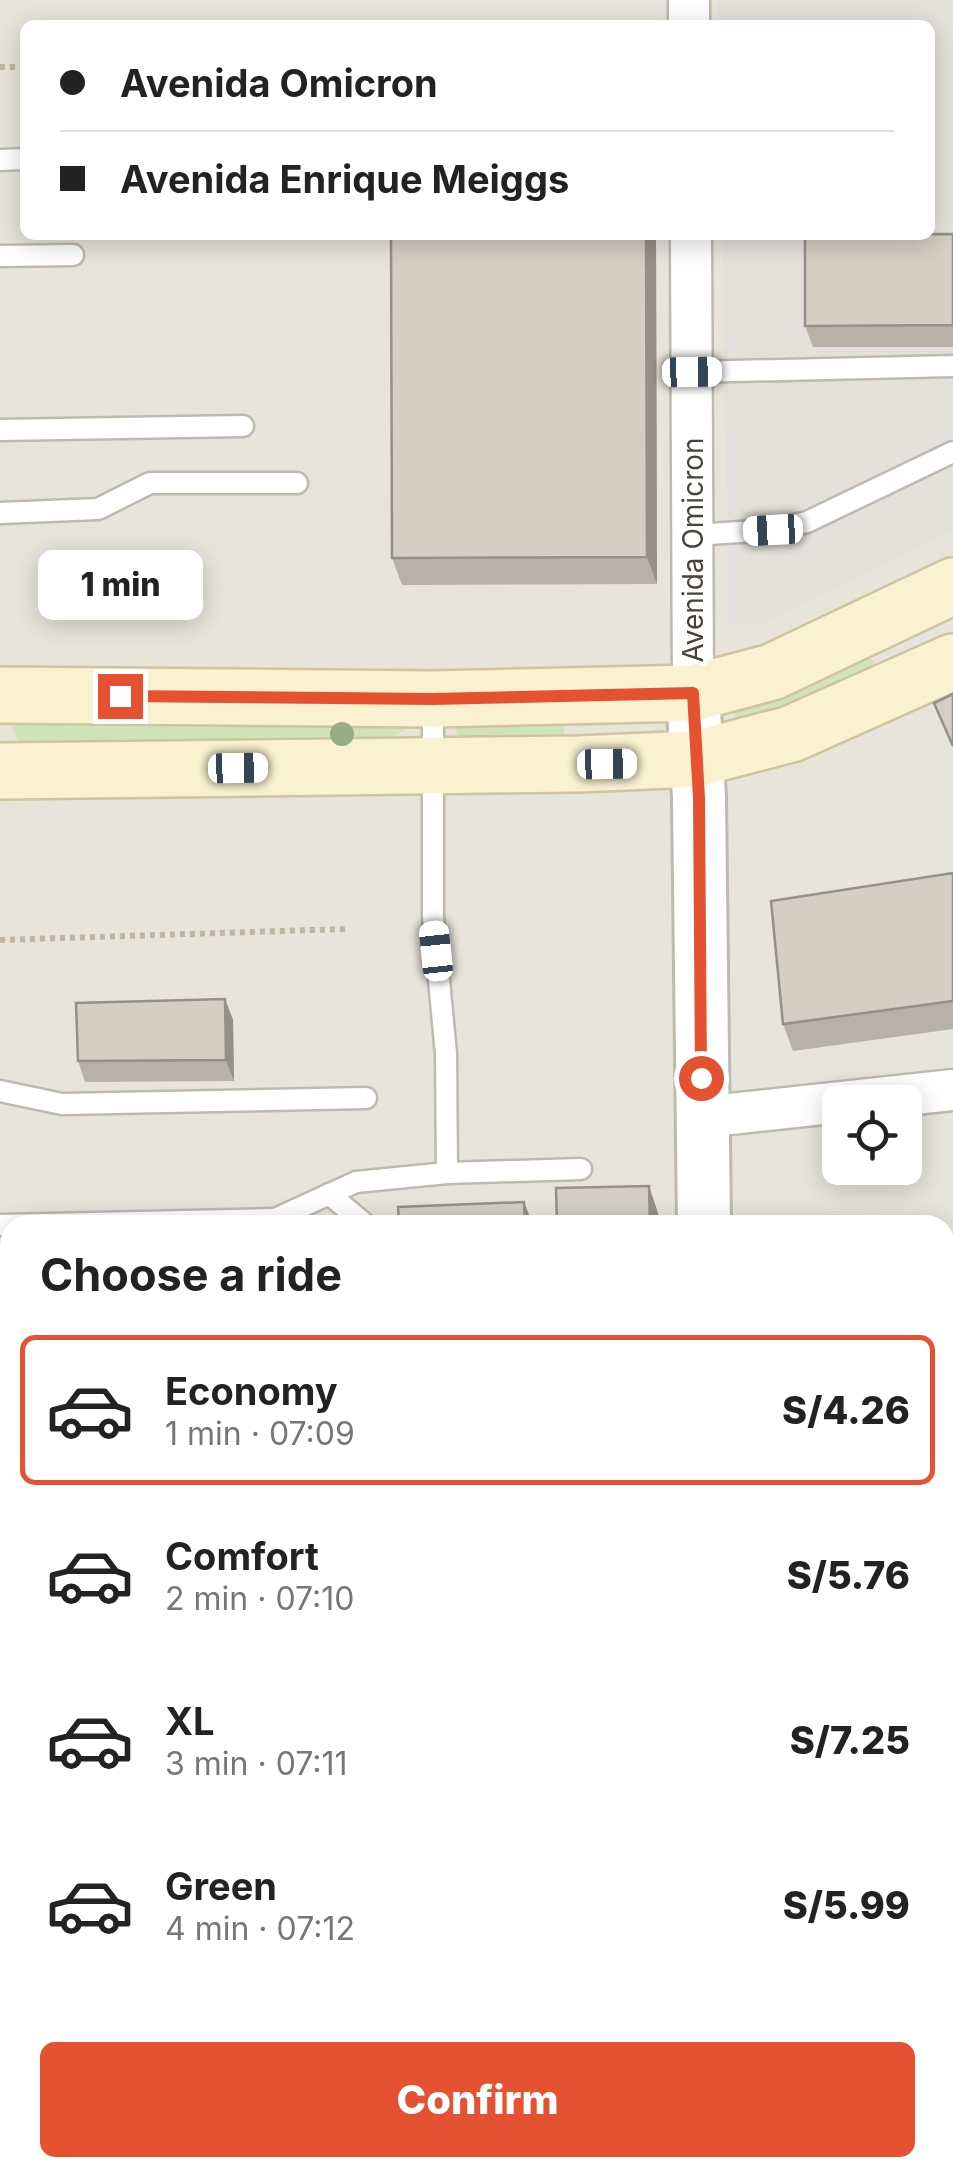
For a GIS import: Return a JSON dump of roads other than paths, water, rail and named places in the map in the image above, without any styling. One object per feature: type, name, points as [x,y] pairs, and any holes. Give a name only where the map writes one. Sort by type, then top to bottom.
[{"type":"main road","points":[[880,622],[931,672],[791,734],[696,758],[578,764],[1,771],[1,695],[433,699],[693,693],[772,672],[953,586]]},
{"type":"main road","points":[[577,697],[578,764]]},
{"type":"street","name":"Avenida Omicron","points":[[691,240],[693,693],[704,1215]]},
{"type":"street","points":[[702,1117],[953,1090]]},
{"type":"lane","points":[[0,256],[73,255]]},
{"type":"lane","points":[[692,372],[953,366]]},
{"type":"lane","points":[[0,430],[243,426]]},
{"type":"lane","points":[[693,535],[773,530],[807,522],[953,452]]},
{"type":"lane","points":[[0,512],[98,509],[150,483],[296,484]]},
{"type":"lane","points":[[433,699],[432,917],[446,1054],[446,1173]]},
{"type":"lane","points":[[0,1091],[62,1104],[366,1098]]},
{"type":"lane","points":[[288,1215],[356,1182],[446,1173],[581,1170]]},
{"type":"lane","points":[[330,1194],[354,1215]]}]
